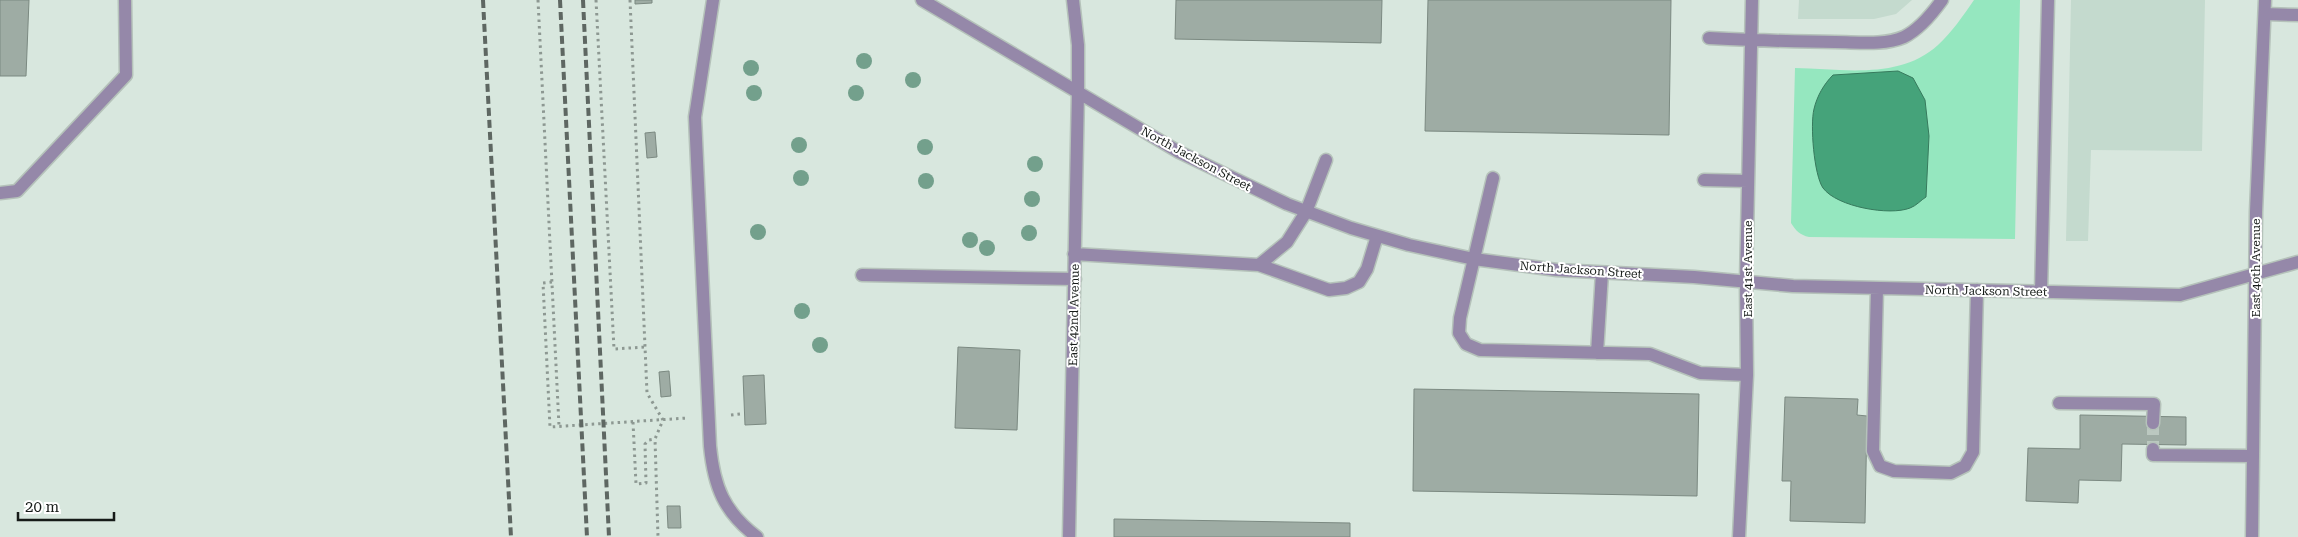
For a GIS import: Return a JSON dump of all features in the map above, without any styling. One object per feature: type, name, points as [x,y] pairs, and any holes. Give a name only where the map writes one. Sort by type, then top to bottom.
[{"type":"street","points":[[0,193],[17,191],[126,75],[125,0]]},
{"type":"street","points":[[713,0],[695,116],[710,446],[712,468],[721,496],[736,519],[757,537]]},
{"type":"street","name":"North Jackson Street","points":[[922,0],[1179,152],[1217,172],[1306,212],[1377,236],[1474,259],[1556,270],[1793,286],[2180,295],[2298,262]]},
{"type":"street","name":"East 42nd Avenue","points":[[1069,537],[1078,92],[1078,45],[1073,0]]},
{"type":"street","name":"East 41st Avenue","points":[[1739,537],[1747,375],[1746,282],[1752,0]]},
{"type":"street","points":[[1709,38],[1887,42],[1903,37],[1918,28],[1942,0]]},
{"type":"street","points":[[2041,292],[2048,0]]},
{"type":"street","name":"East 40th Avenue","points":[[2252,537],[2256,212],[2265,0]]},
{"type":"street","points":[[2265,14],[2298,15]]},
{"type":"street","points":[[1259,265],[1288,242],[1306,212],[1326,160]]},
{"type":"street","points":[[1493,178],[1459,326],[1459,333],[1466,344],[1480,350],[1650,354],[1700,373],[1747,375]]},
{"type":"street","points":[[1704,180],[1748,181]]},
{"type":"street","points":[[1074,254],[1259,265],[1329,290],[1346,288],[1359,282],[1367,269],[1377,236]]},
{"type":"street","points":[[1597,353],[1602,273]]},
{"type":"street","points":[[862,275],[1075,279]]},
{"type":"street","points":[[1877,288],[1873,451],[1880,466],[1894,471],[1951,473],[1966,466],[1973,452],[1976,290]]},
{"type":"street","points":[[2059,403],[2154,404],[2153,423]]},
{"type":"street","points":[[2154,449],[2153,455],[2253,456]]},
{"type":"path","points":[[538,0],[559,426]]},
{"type":"path","points":[[596,0],[614,349],[646,347]]},
{"type":"path","points":[[630,0],[647,393],[664,420],[655,439],[658,537]]},
{"type":"path","points":[[552,282],[543,283],[550,427],[656,420]]},
{"type":"path","points":[[634,422],[636,484],[646,483],[645,444],[649,440],[655,439]]},
{"type":"shaded area","points":[[1799,0],[1912,0],[1896,14],[1874,19],[1798,19]]},
{"type":"shaded area","points":[[1974,0],[2020,0],[2015,239],[1809,237],[1798,232],[1791,223],[1795,68],[1870,70],[1906,64],[1923,56],[1938,45],[1953,29]]},
{"type":"shaded area","points":[[2071,0],[2205,0],[2202,151],[2091,150],[2088,241],[2066,241]]},
{"type":"shaded area","points":[[1898,71],[1913,78],[1925,100],[1929,136],[1926,197],[1914,206],[1901,210],[1877,210],[1851,205],[1830,195],[1820,182],[1817,172],[1812,126],[1814,109],[1824,86],[1833,75]]},
{"type":"building","points":[[0,0],[29,0],[26,76],[0,76]]},
{"type":"building","points":[[635,0],[652,0],[652,3],[635,4]]},
{"type":"building","points":[[1176,0],[1382,0],[1381,43],[1175,39]]},
{"type":"building","points":[[1428,0],[1671,0],[1669,135],[1425,131]]},
{"type":"building","points":[[655,132],[657,157],[647,158],[645,133]]},
{"type":"building","points":[[958,347],[1020,350],[1017,430],[955,428]]},
{"type":"building","points":[[669,371],[671,396],[661,397],[659,372]]},
{"type":"building","points":[[764,375],[766,424],[745,425],[743,376]]},
{"type":"building","points":[[1414,389],[1699,394],[1697,496],[1413,491]]},
{"type":"building","points":[[1785,397],[1858,399],[1857,415],[1867,416],[1865,523],[1790,521],[1791,481],[1782,481]]},
{"type":"building","points":[[2080,415],[2186,417],[2186,445],[2122,444],[2121,481],[2079,480],[2078,503],[2026,501],[2028,448],[2080,449]]},
{"type":"building","points":[[667,506],[680,506],[681,528],[668,528]]},
{"type":"building","points":[[1114,519],[1350,523],[1350,537],[1114,537]]},
{"type":"tunnel","points":[[2153,423],[2153,449]]},
{"type":"railway","points":[[483,0],[511,537]]},
{"type":"railway","points":[[560,0],[587,537]]},
{"type":"railway","points":[[583,0],[609,537]]}]
